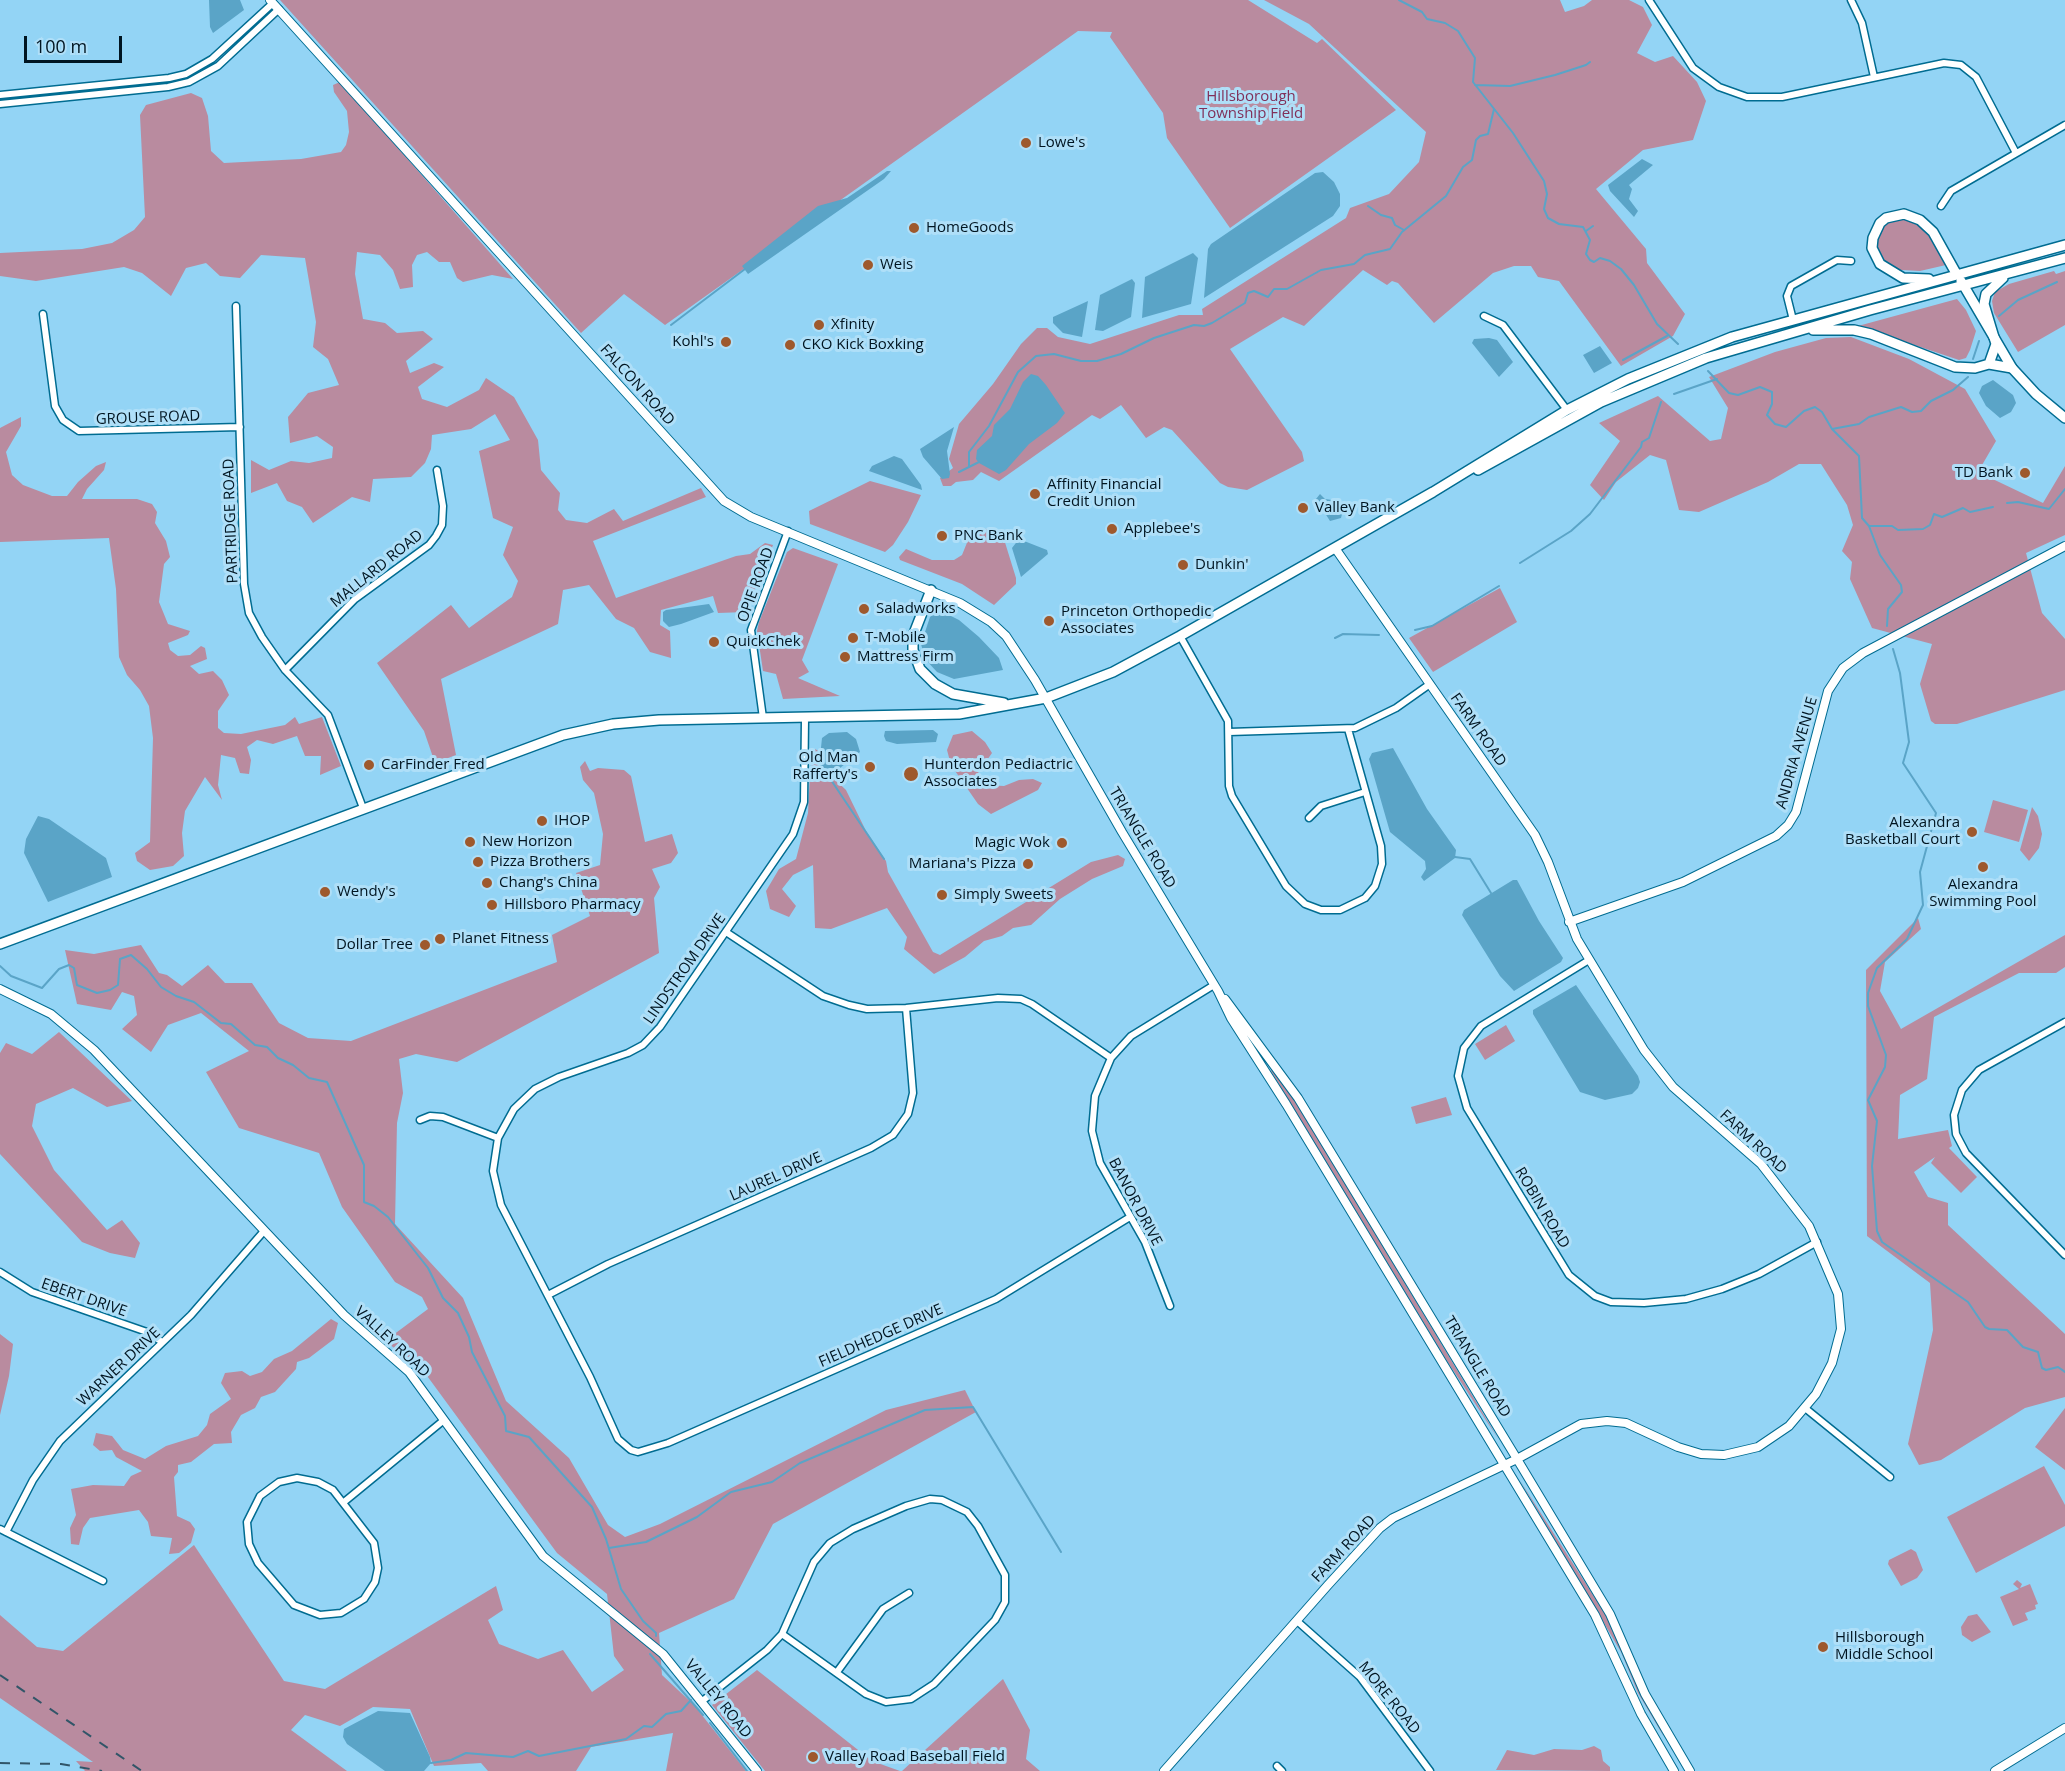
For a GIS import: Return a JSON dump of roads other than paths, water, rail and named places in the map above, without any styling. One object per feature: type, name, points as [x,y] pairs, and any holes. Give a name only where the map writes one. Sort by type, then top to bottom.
[{"type":"main road","points":[[1944,279],[1903,278],[1880,264],[1872,248],[1872,238],[1880,223],[1886,218],[1904,214],[1920,220],[1933,232],[2012,368],[2036,394],[2065,418]]},
{"type":"main road","points":[[0,944],[541,742],[593,728],[659,720],[959,714],[1046,698],[1113,672],[1180,636],[1432,492],[1568,410],[1628,379],[1695,350],[1793,320],[2065,245]]},
{"type":"main road","points":[[1432,492],[1631,388],[1706,358],[1796,330],[2065,258]]},
{"type":"main road","points":[[1989,364],[1996,344],[1984,304],[1986,294],[1995,282],[2012,272]]},
{"type":"main road","points":[[1796,330],[1854,330],[1955,367],[1975,368],[1989,364],[2012,368]]},
{"type":"main road","points":[[931,590],[913,636],[915,657],[924,675],[940,688],[961,697],[1015,705]]},
{"type":"street","points":[[1649,0],[1693,68],[1719,87],[1733,93],[1758,98],[1782,97],[1944,63],[1961,65],[1976,76],[2016,153]]},
{"type":"street","points":[[1851,0],[1862,23],[1874,77]]},
{"type":"street","points":[[0,95],[169,78],[186,74],[212,59],[274,4]]},
{"type":"street","points":[[0,104],[168,87],[189,82],[218,66],[274,4]]},
{"type":"street","name":"FALCON ROAD","points":[[274,4],[712,489],[736,509],[931,590],[960,603],[991,622],[1018,653],[1046,698]]},
{"type":"street","points":[[1941,206],[1951,191],[2065,125]]},
{"type":"street","points":[[1793,320],[1787,296],[1791,286],[1836,260],[1851,261]]},
{"type":"street","name":"PARTRIDGE ROAD","points":[[236,306],[244,584],[254,625],[285,670],[328,715],[363,808]]},
{"type":"street","name":"GROUSE ROAD","points":[[43,314],[55,406],[63,420],[79,431],[240,427]]},
{"type":"street","points":[[1484,316],[1503,325],[1568,410]]},
{"type":"street","name":"MALLARD ROAD","points":[[285,670],[355,599],[429,545],[436,536],[442,525],[443,506],[437,470]]},
{"type":"street","name":"OPIE ROAD","points":[[763,718],[751,630],[788,531]]},
{"type":"street","name":"ANDRIA AVENUE","points":[[1569,922],[1683,882],[1776,836],[1788,825],[1796,812],[1828,691],[1843,668],[1863,653],[2065,546]]},
{"type":"street","name":"FARM ROAD","points":[[1164,1771],[1380,1528],[1392,1518],[1517,1459],[1574,1427],[1607,1421],[1640,1428],[1689,1451],[1712,1455],[1737,1453],[1767,1442],[1789,1426],[1805,1408],[1827,1374],[1838,1347],[1841,1329],[1838,1294],[1817,1242],[1794,1204],[1761,1164],[1699,1111],[1663,1076],[1644,1050],[1589,960],[1569,922],[1548,862],[1535,835],[1335,548]]},
{"type":"street","points":[[1180,636],[1224,711],[1229,732],[1229,786],[1232,796],[1286,886],[1298,900],[1312,908],[1330,911],[1351,907],[1365,898],[1377,880],[1382,855],[1348,729]]},
{"type":"street","points":[[1229,732],[1348,729],[1363,725],[1396,708],[1430,684]]},
{"type":"street","name":"TRIANGLE ROAD","points":[[1046,698],[1122,832],[1216,988],[1231,1018],[1287,1104],[1606,1634],[1637,1707],[1674,1771]]},
{"type":"street","name":"LINDSTROM DRIVE","points":[[631,1450],[618,1439],[591,1377],[501,1205],[493,1171],[498,1138],[514,1109],[536,1089],[643,1045],[660,1027],[793,834],[801,816],[805,789],[805,718]]},
{"type":"street","points":[[1309,818],[1321,806],[1365,792]]},
{"type":"street","points":[[726,932],[823,996],[849,1005],[867,1009],[906,1008],[998,998],[1021,999],[1032,1004],[1111,1058]]},
{"type":"street","name":"ROBIN ROAD","points":[[1589,960],[1480,1026],[1464,1048],[1458,1076],[1459,1087],[1467,1108],[1569,1275],[1595,1296],[1611,1302],[1644,1303],[1686,1299],[1722,1289],[1759,1274],[1817,1242]]},
{"type":"street","name":"TRIANGLE ROAD","points":[[1216,988],[1238,1014],[1294,1091],[1517,1459],[1610,1614],[1645,1694],[1690,1771]]},
{"type":"street","name":"BANOR DRIVE","points":[[1170,1306],[1145,1242],[1100,1163],[1092,1131],[1095,1096],[1111,1058],[1131,1036],[1216,988]]},
{"type":"street","name":"VALLEY ROAD","points":[[0,989],[51,1014],[94,1050],[344,1315],[409,1372],[543,1556],[663,1654],[758,1771]]},
{"type":"street","name":"LAUREL DRIVE","points":[[548,1295],[608,1264],[871,1149],[893,1135],[908,1114],[913,1093],[906,1008]]},
{"type":"street","points":[[2065,1022],[1979,1070],[1962,1090],[1954,1115],[1956,1134],[1966,1153],[2065,1255]]},
{"type":"street","points":[[420,1120],[437,1116],[498,1138]]},
{"type":"street","name":"FIELDHEDGE DRIVE","points":[[631,1450],[645,1451],[668,1443],[996,1299],[1130,1217]]},
{"type":"street","name":"WARNER DRIVE","points":[[3,1530],[60,1441],[191,1315],[264,1231]]},
{"type":"street","name":"EBERT DRIVE","points":[[0,1272],[32,1293],[147,1332],[162,1342]]},
{"type":"street","points":[[1805,1408],[1890,1477]]},
{"type":"street","points":[[344,1503],[444,1420]]},
{"type":"street","points":[[297,1478],[326,1486],[344,1503],[374,1543],[378,1568],[375,1582],[364,1599],[353,1608],[334,1615],[313,1614],[294,1605],[254,1556],[247,1531],[250,1512],[267,1489],[279,1482],[297,1478]]},
{"type":"street","points":[[701,1702],[767,1650],[782,1634],[814,1562],[822,1551],[842,1534],[919,1501],[942,1500],[967,1512],[978,1526],[1005,1575],[1005,1602],[995,1620],[934,1684],[911,1699],[899,1702],[876,1699],[782,1634]]},
{"type":"street","points":[[3,1530],[103,1581]]},
{"type":"street","points":[[837,1672],[883,1609],[909,1593]]},
{"type":"street","name":"MORE ROAD","points":[[1297,1621],[1360,1677],[1430,1771]]},
{"type":"street","points":[[1995,1771],[2065,1728]]},
{"type":"water","points":[[209,0],[240,0],[244,10],[213,33],[210,27]]},
{"type":"water","points":[[1642,159],[1653,165],[1629,185],[1632,189],[1629,199],[1638,211],[1634,217],[1610,191],[1608,185]]},
{"type":"water","points":[[887,171],[891,171],[884,179],[748,274],[742,266],[818,206],[847,198]]},
{"type":"water","points":[[1323,172],[1334,182],[1340,194],[1340,206],[1333,216],[1204,298],[1208,249],[1211,244],[1315,173]]},
{"type":"water","points":[[1193,253],[1198,258],[1191,304],[1142,318],[1145,277]]},
{"type":"water","points":[[1132,279],[1135,283],[1131,317],[1103,331],[1095,330],[1100,295]]},
{"type":"water","points":[[1088,301],[1082,337],[1063,333],[1053,323],[1053,317]]},
{"type":"water","points":[[1474,339],[1497,340],[1513,362],[1499,377],[1472,343]]},
{"type":"water","points":[[1600,346],[1612,363],[1594,373],[1583,355]]},
{"type":"water","points":[[1031,374],[1038,376],[1046,385],[1065,413],[1057,423],[1029,444],[1006,470],[999,474],[979,463],[976,459],[977,450],[992,436],[994,425],[1010,409],[1023,382]]},
{"type":"water","points":[[1993,380],[2013,395],[2016,403],[2011,412],[2000,418],[1986,406],[1979,393],[1982,386]]},
{"type":"water","points":[[954,427],[947,451],[950,474],[949,478],[942,479],[923,457],[920,449]]},
{"type":"water","points":[[894,456],[902,459],[921,485],[922,490],[869,471],[872,466]]},
{"type":"water","points":[[1320,494],[1325,499],[1332,500],[1342,514],[1341,518],[1330,521],[1316,499]]},
{"type":"water","points":[[1019,539],[1047,550],[1048,554],[1021,577],[1012,548]]},
{"type":"water","points":[[709,604],[714,612],[669,627],[663,621],[663,612],[666,610]]},
{"type":"water","points":[[939,610],[959,620],[979,637],[999,658],[1003,670],[954,679],[937,672],[925,659],[921,644],[930,617]]},
{"type":"water","points":[[933,730],[938,734],[936,742],[897,744],[886,741],[884,736],[885,731]]},
{"type":"water","points":[[847,732],[856,739],[860,752],[835,772],[833,778],[826,778],[819,767],[822,738],[829,733]]},
{"type":"water","points":[[1393,748],[1427,809],[1456,850],[1455,858],[1424,881],[1421,877],[1426,869],[1425,861],[1390,832],[1369,759],[1372,753]]},
{"type":"water","points":[[38,816],[49,819],[106,858],[112,877],[48,902],[24,853],[26,839]]},
{"type":"water","points":[[1513,880],[1517,880],[1539,921],[1563,958],[1561,962],[1514,991],[1500,976],[1462,915],[1464,910]]},
{"type":"water","points":[[1576,985],[1638,1076],[1640,1082],[1638,1088],[1632,1094],[1605,1100],[1580,1092],[1533,1014],[1533,1010]]},
{"type":"water","points":[[378,1711],[410,1713],[430,1757],[431,1763],[424,1771],[385,1771],[347,1744],[343,1737],[344,1729]]},
{"type":"waterway","points":[[1399,0],[1422,12],[1427,19],[1445,23],[1458,31],[1475,58],[1473,82],[1513,133],[1544,181],[1547,194],[1544,209],[1548,218],[1559,224],[1583,227],[1590,240],[1586,254],[1590,260],[1594,262],[1600,258],[1610,261],[1621,269],[1634,285],[1657,324],[1678,344]]},
{"type":"waterway","points":[[1475,85],[1510,86],[1555,75],[1590,62]]},
{"type":"waterway","points":[[969,467],[969,452],[989,426],[1018,372],[1036,356],[1054,354],[1081,361],[1097,361],[1121,354],[1154,338],[1194,325],[1204,326],[1212,323],[1245,303],[1248,293],[1254,291],[1268,297],[1274,289],[1287,289],[1321,270],[1354,264],[1365,255],[1390,249],[1402,232],[1446,196],[1463,167],[1472,160],[1476,140],[1488,134],[1494,109]]},
{"type":"waterway","points":[[1368,206],[1381,215],[1392,218],[1395,225],[1404,230]]},
{"type":"waterway","points":[[1586,231],[1593,226]]},
{"type":"waterway","points":[[671,325],[745,269]]},
{"type":"waterway","points":[[1999,316],[2018,300],[2057,282]]},
{"type":"waterway","points":[[1623,360],[1667,336]]},
{"type":"waterway","points":[[1973,359],[1979,341]]},
{"type":"waterway","points":[[1708,371],[1729,393],[1738,395],[1760,387],[1772,392],[1772,404],[1767,415],[1775,424],[1786,427],[1804,411],[1815,407],[1822,412],[1832,429],[1859,456],[1862,518],[1869,526],[1880,555],[1901,585],[1902,592],[1888,609],[1887,626]]},
{"type":"waterway","points":[[1832,429],[1859,424],[1869,417],[1901,407],[1912,412],[1921,411],[1931,401],[1953,390],[1968,377]]},
{"type":"waterway","points":[[1674,394],[1717,379]]},
{"type":"waterway","points":[[1520,563],[1571,531],[1590,514],[1641,447],[1642,442],[1649,438],[1661,402]]},
{"type":"waterway","points":[[959,472],[979,462]]},
{"type":"waterway","points":[[2007,503],[2018,502],[2049,509],[2065,489]]},
{"type":"waterway","points":[[1870,526],[1892,526],[1898,530],[1923,529],[1930,525],[1934,514],[1942,517],[1963,508],[1970,512],[1993,507]]},
{"type":"waterway","points":[[1415,630],[1432,626],[1499,586]]},
{"type":"waterway","points":[[1335,638],[1343,634],[1379,635]]},
{"type":"waterway","points":[[1893,649],[1900,673],[1909,742],[1903,763],[1936,813],[1920,872],[1923,905],[1907,939],[1877,968],[1868,993],[1868,1006],[1886,1055],[1885,1067],[1868,1100],[1877,1121],[1872,1166],[1877,1231],[1882,1242],[1968,1302],[1985,1327],[2007,1330],[2023,1347],[2038,1352],[2042,1368],[2046,1370],[2058,1367],[2065,1372]]},
{"type":"waterway","points":[[829,777],[884,859]]},
{"type":"waterway","points":[[1455,857],[1470,859],[1491,893]]},
{"type":"waterway","points":[[0,966],[11,976],[42,988],[59,969],[69,965],[74,968],[77,985],[97,993],[110,990],[118,985],[120,959],[131,955],[147,969],[161,987],[176,996],[194,1002],[221,1023],[231,1024],[255,1045],[267,1047],[278,1058],[293,1065],[309,1078],[327,1082],[364,1165],[364,1202],[374,1206],[388,1217],[428,1268],[443,1298],[458,1313],[469,1337],[472,1352],[505,1416],[506,1431],[529,1437],[592,1507],[606,1539],[621,1589],[656,1636]]},
{"type":"waterway","points":[[609,1548],[646,1542],[697,1517],[731,1492],[772,1482],[800,1463],[925,1410],[973,1407],[1061,1552]]},
{"type":"waterway","points":[[650,1654],[703,1715]]},
{"type":"waterway","points":[[431,1763],[451,1760],[466,1753],[513,1757],[528,1751],[539,1756],[626,1739],[644,1726],[652,1727],[666,1714],[681,1711],[691,1700]]},
{"type":"waterway","points":[[710,1723],[747,1771]]},
{"type":"railway","points":[[0,1675],[142,1771]]},
{"type":"railway","points":[[0,1763],[61,1764],[102,1771]]},
{"type":"place","name":"Lowe's","points":[[1026,143]]},
{"type":"place","name":"HomeGoods","points":[[914,228]]},
{"type":"place","name":"Weis","points":[[868,265]]},
{"type":"place","name":"Xfinity","points":[[819,325]]},
{"type":"place","name":"Kohl's","points":[[726,342]]},
{"type":"place","name":"CKO Kick Boxking","points":[[790,345]]},
{"type":"place","name":"TD Bank","points":[[2025,473]]},
{"type":"place","name":"Affinity Financial Credit Union","points":[[1035,494]]},
{"type":"place","name":"Valley Bank","points":[[1303,508]]},
{"type":"place","name":"Applebee's","points":[[1112,529]]},
{"type":"place","name":"PNC Bank","points":[[942,536]]},
{"type":"place","name":"Dunkin'","points":[[1183,565]]},
{"type":"place","name":"Saladworks","points":[[864,609]]},
{"type":"place","name":"Princeton Orthopedic Associates","points":[[1049,621]]},
{"type":"place","name":"T-Mobile","points":[[853,638]]},
{"type":"place","name":"QuickChek","points":[[714,642]]},
{"type":"place","name":"Mattress Firm","points":[[845,657]]},
{"type":"place","name":"CarFinder Fred","points":[[369,765]]},
{"type":"place","name":"Old Man Rafferty's","points":[[870,767]]},
{"type":"place","name":"Hunterdon Pediactric Associates","points":[[911,774]]},
{"type":"place","name":"IHOP","points":[[542,821]]},
{"type":"place","name":"Alexandra Basketball Court","points":[[1972,832]]},
{"type":"place","name":"New Horizon","points":[[470,842]]},
{"type":"place","name":"Magic Wok","points":[[1062,843]]},
{"type":"place","name":"Pizza Brothers","points":[[478,862]]},
{"type":"place","name":"Mariana's Pizza","points":[[1028,864]]},
{"type":"place","name":"Alexandra Swimming Pool","points":[[1983,867]]},
{"type":"place","name":"Chang's China","points":[[487,883]]},
{"type":"place","name":"Wendy's","points":[[325,892]]},
{"type":"place","name":"Simply Sweets","points":[[942,895]]},
{"type":"place","name":"Hillsboro Pharmacy","points":[[492,905]]},
{"type":"place","name":"Planet Fitness","points":[[440,939]]},
{"type":"place","name":"Dollar Tree","points":[[425,945]]},
{"type":"place","name":"Hillsborough Middle School","points":[[1823,1647]]},
{"type":"place","name":"Valley Road Baseball Field","points":[[813,1757]]},
{"type":"park label","name":"Hillsborough Township Field","points":[[1251,106]]}]
